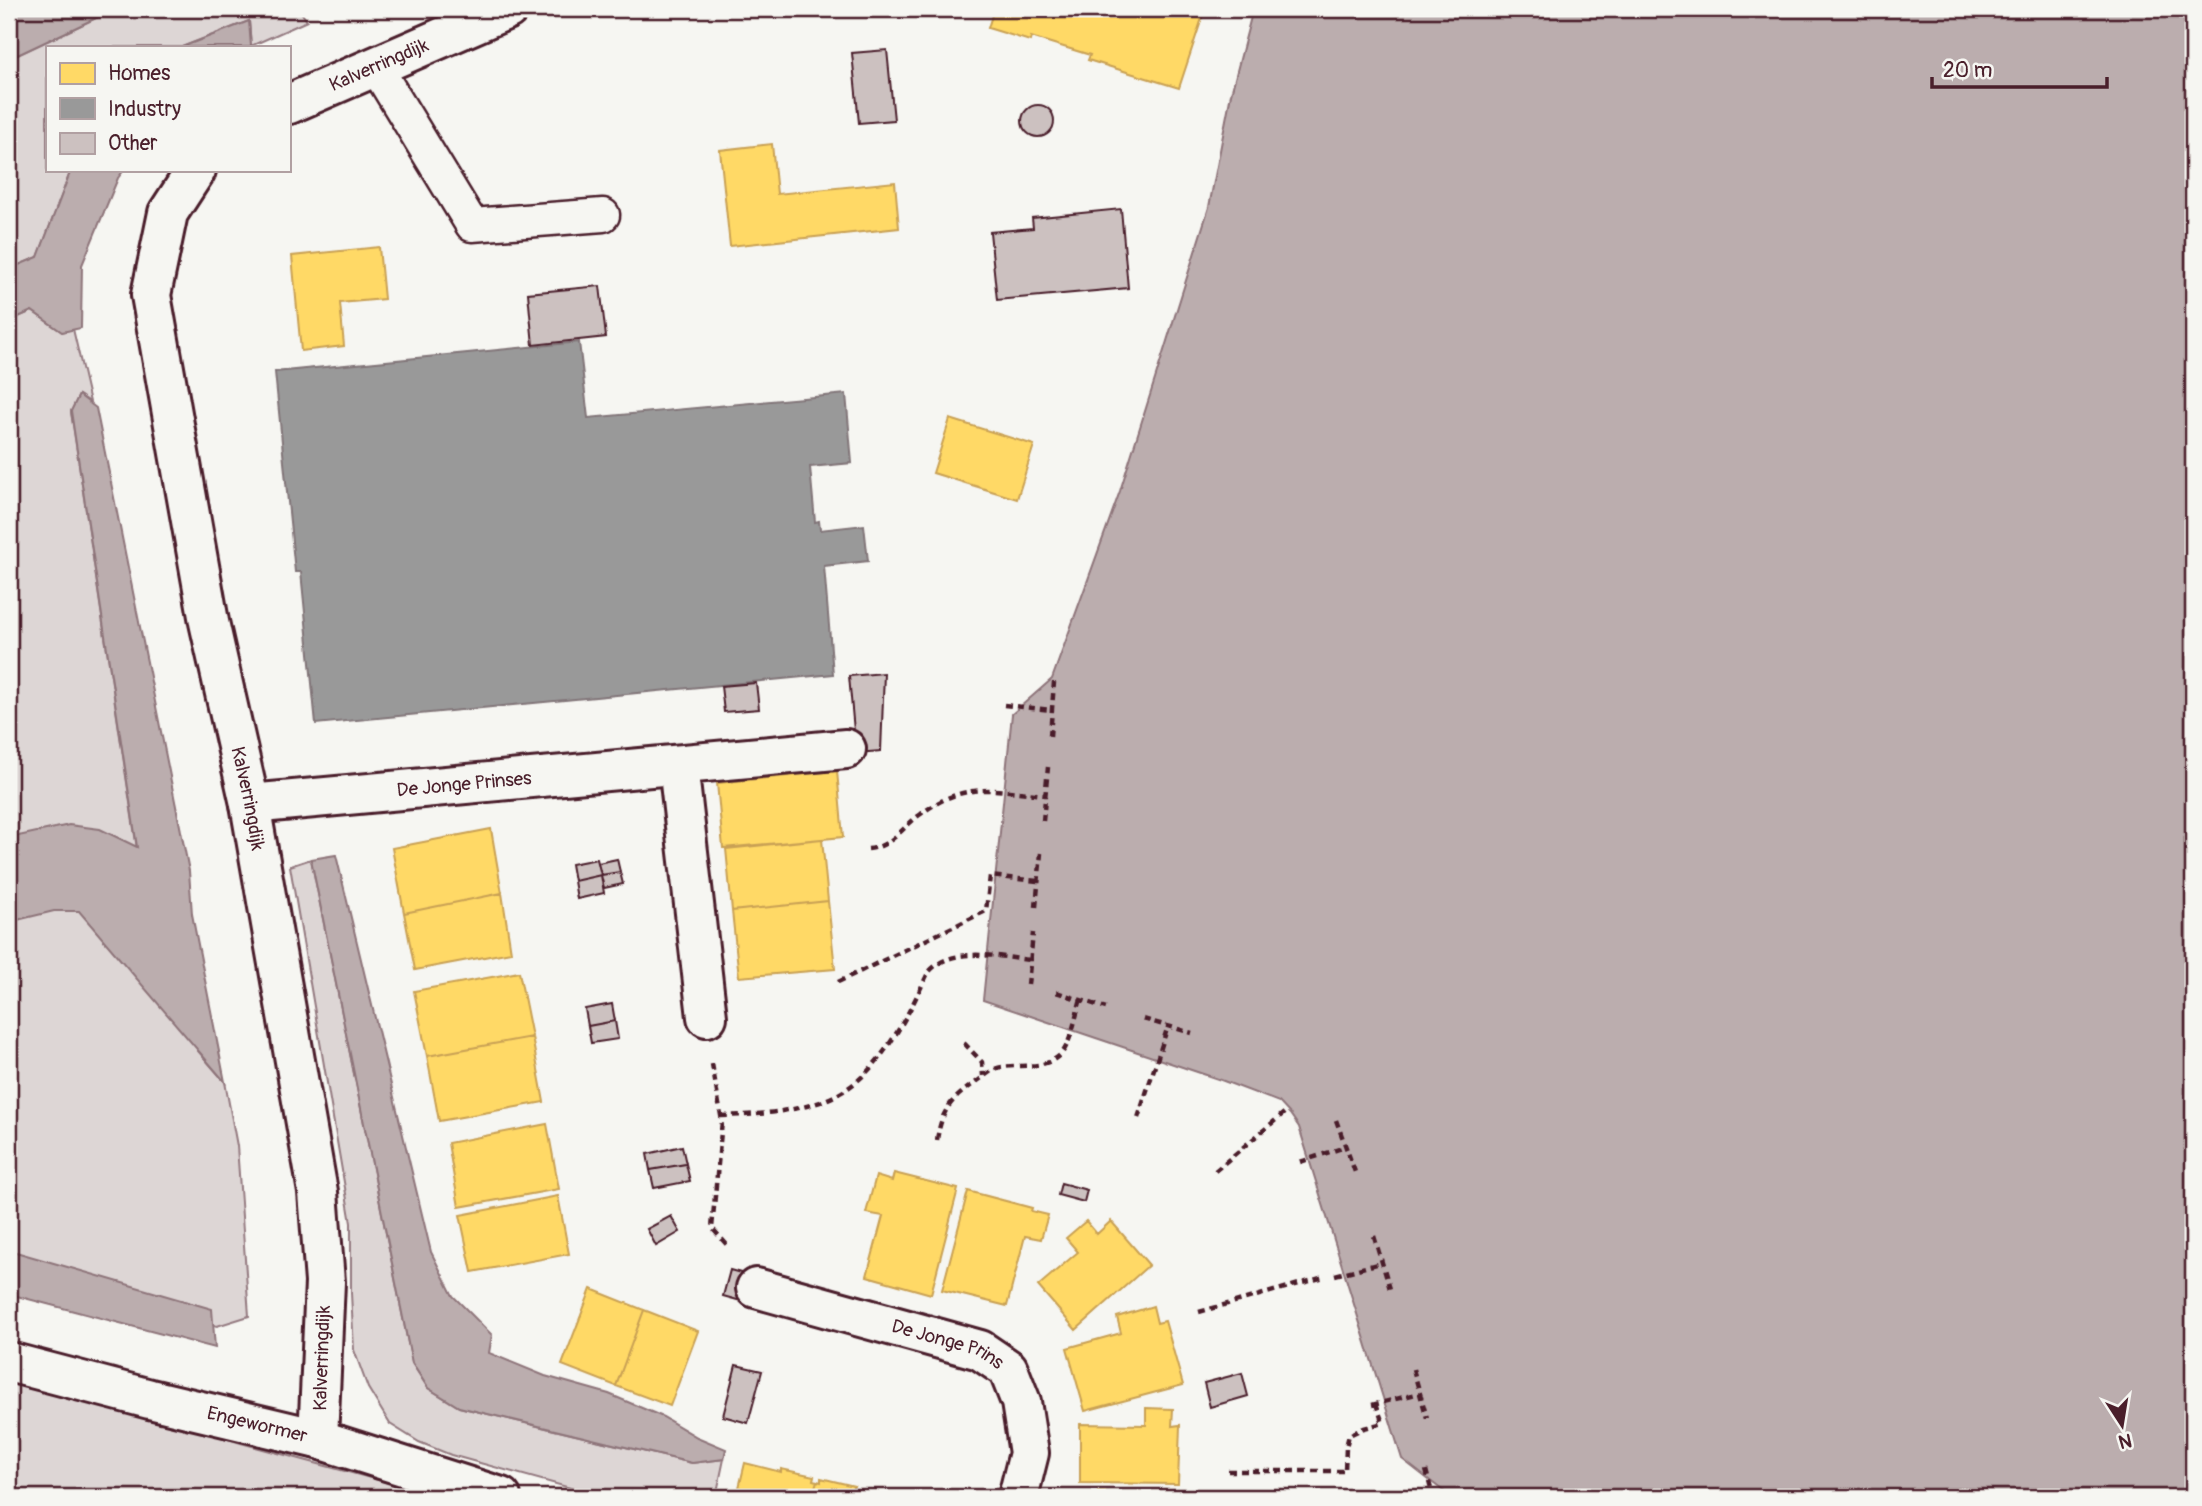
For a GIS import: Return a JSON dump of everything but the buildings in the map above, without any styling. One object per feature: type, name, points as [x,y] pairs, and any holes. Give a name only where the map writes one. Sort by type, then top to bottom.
[{"type":"street","name":"Kalverringdijk","points":[[290,104],[508,9]]},
{"type":"street","name":"Kalverringdijk","points":[[195,172],[168,212],[151,295],[209,622],[250,804],[318,1192],[325,1282],[318,1439]]},
{"type":"street","name":"De Jonge Prinses","points":[[250,804],[846,749]]},
{"type":"street","points":[[678,765],[707,1017]]},
{"type":"street","name":"De Jonge Prins","points":[[756,1288],[980,1350],[1008,1369],[1021,1402],[1029,1453],[1018,1497]]},
{"type":"street","name":"Engewormer","points":[[9,1362],[318,1439],[501,1497]]},
{"type":"lane","points":[[376,67],[472,225],[603,215]]},
{"type":"path","points":[[1050,736],[1054,682]]},
{"type":"path","points":[[1004,705],[1052,710]]},
{"type":"path","points":[[1043,821],[1048,767]]},
{"type":"path","points":[[868,849],[888,843],[940,800],[964,791],[985,789],[1045,795]]},
{"type":"path","points":[[1036,907],[1041,853]]},
{"type":"path","points":[[838,982],[986,911],[990,876],[1038,881]]},
{"type":"path","points":[[1028,985],[1033,933]]},
{"type":"path","points":[[722,1116],[774,1113],[846,1090],[873,1064],[905,1017],[928,973],[942,961],[983,955],[1030,960]]},
{"type":"path","points":[[1056,992],[1106,1008]]},
{"type":"path","points":[[937,1140],[948,1106],[993,1069],[1042,1064],[1062,1053],[1081,999]]},
{"type":"path","points":[[707,1017],[722,1116],[712,1228],[750,1275],[756,1288]]},
{"type":"path","points":[[1143,1019],[1192,1033]]},
{"type":"path","points":[[1138,1118],[1168,1026]]},
{"type":"path","points":[[964,1043],[982,1062],[984,1076]]},
{"type":"path","points":[[1215,1171],[1284,1113]]},
{"type":"path","points":[[1336,1120],[1355,1172]]},
{"type":"path","points":[[1300,1163],[1345,1147]]},
{"type":"path","points":[[1374,1236],[1390,1289]]},
{"type":"path","points":[[1335,1276],[1382,1263]]},
{"type":"path","points":[[1199,1312],[1324,1277]]},
{"type":"path","points":[[1413,1368],[1427,1418]]},
{"type":"path","points":[[1228,1471],[1345,1471],[1349,1435],[1383,1423],[1374,1404],[1420,1393]]},
{"type":"path","points":[[1426,1470],[1432,1497]]},
{"type":"shaded area","points":[[9,9],[115,9],[9,59]]},
{"type":"shaded area","points":[[115,9],[299,9],[307,21],[251,46],[249,21],[185,46],[46,46],[46,172],[70,172],[38,257],[9,269],[9,59]]},
{"type":"shaded area","points":[[1253,9],[2193,9],[2193,1497],[1451,1497],[1402,1459],[1299,1127],[1279,1102],[983,1000],[1012,714],[1052,679],[1120,491],[1209,207],[1231,94]]},
{"type":"shaded area","points":[[249,21],[251,46],[185,46]]},
{"type":"shaded area","points":[[70,172],[122,172],[82,265],[81,328],[62,332],[32,311],[9,321],[9,269],[38,257]]},
{"type":"shaded area","points":[[32,311],[62,332],[73,329],[90,402],[79,395],[71,412],[137,849],[198,1051],[225,1082],[237,1146],[249,1316],[217,1326],[99,1292],[9,1273],[9,321]]},
{"type":"shaded area","points":[[79,395],[96,408],[189,871],[192,914],[225,1082],[79,911],[54,911],[9,922],[9,838],[69,825],[100,829],[137,847],[71,411]]},
{"type":"shaded area","points":[[336,855],[431,1252],[453,1296],[492,1335],[489,1353],[545,1376],[609,1394],[663,1417],[697,1437],[726,1449],[724,1459],[692,1463],[459,1407],[428,1388],[412,1363],[311,859]]},
{"type":"shaded area","points":[[311,859],[412,1363],[428,1388],[459,1407],[692,1463],[724,1459],[716,1497],[603,1497],[451,1455],[419,1442],[390,1424],[368,1388],[354,1350],[351,1223],[290,866]]},
{"type":"shaded area","points":[[9,1250],[212,1309],[215,1348],[9,1294]]},
{"type":"shaded area","points":[[9,1383],[117,1405],[241,1443],[441,1497],[9,1497]]}]
